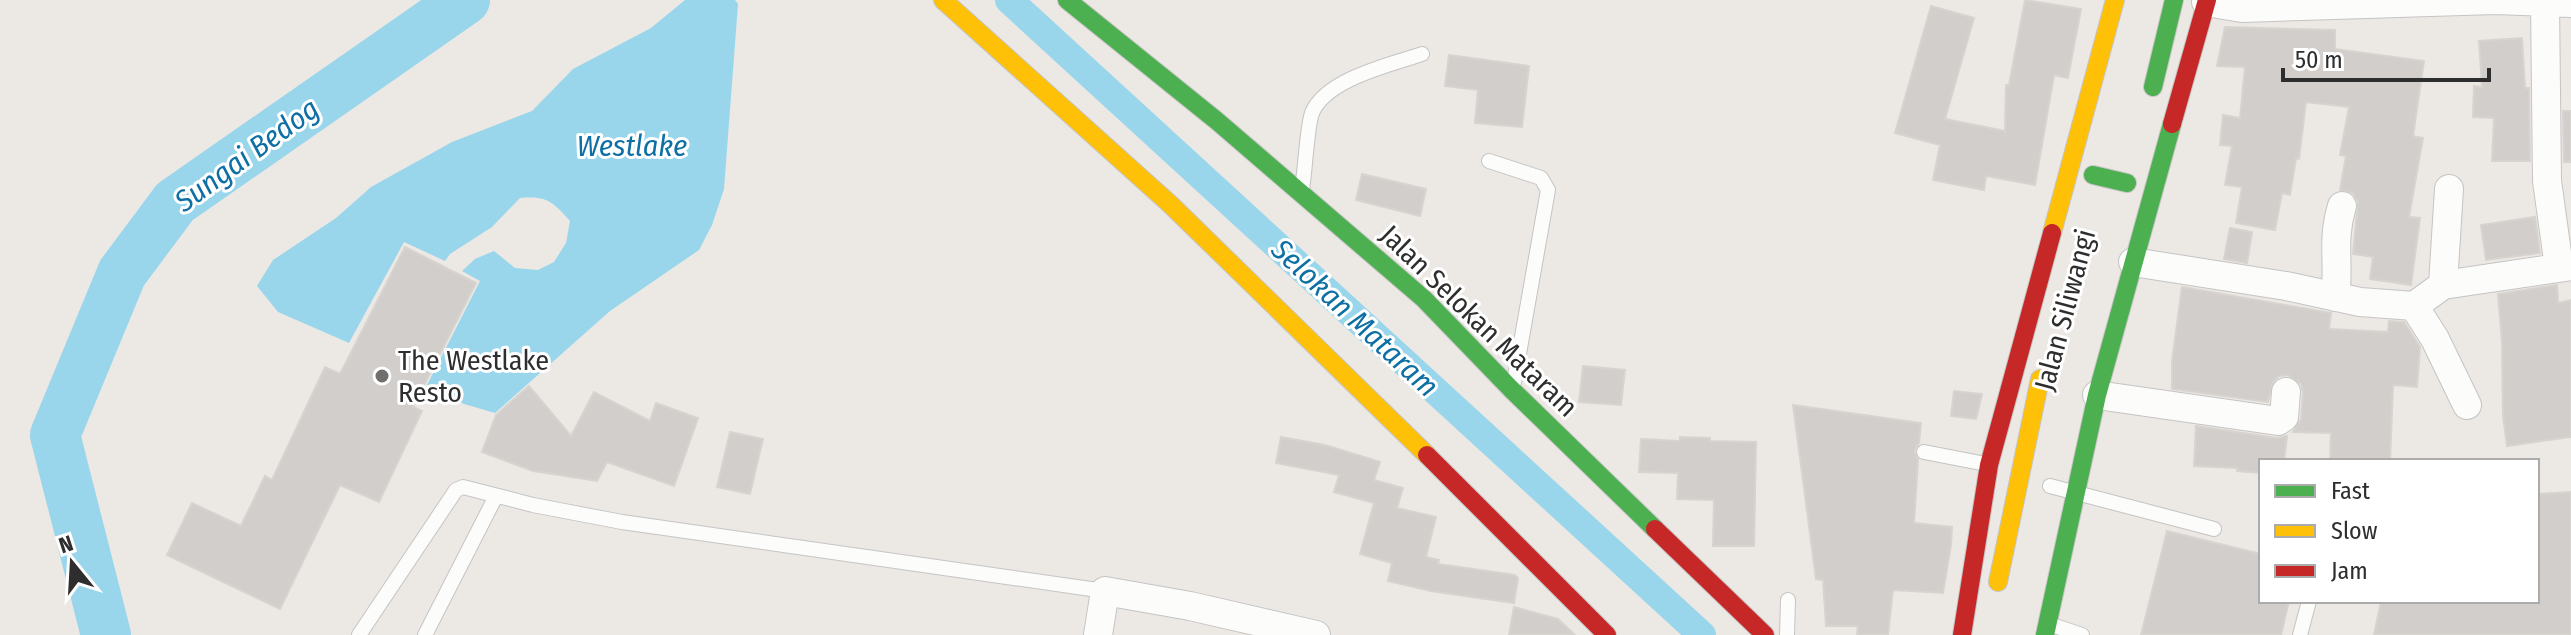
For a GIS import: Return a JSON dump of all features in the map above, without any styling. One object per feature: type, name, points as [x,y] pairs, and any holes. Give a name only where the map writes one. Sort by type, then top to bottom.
[{"type":"main road","points":[[943,0],[1171,205],[1607,635]]},
{"type":"main road","name":"Jalan Selokan Mataram","points":[[1067,0],[1217,121],[1424,299],[1512,390],[1765,635]]},
{"type":"main road","points":[[1962,635],[2005,469],[2115,0]]},
{"type":"main road","points":[[2147,94],[2174,0]]},
{"type":"main road","points":[[2046,629],[2097,395],[2206,1]]},
{"type":"main road","points":[[2093,175],[2127,184]]},
{"type":"main road","name":"Jalan Siliwangi","points":[[1993,605],[2005,469],[2031,410],[2043,366]]},
{"type":"street","points":[[2133,262],[2286,286],[2335,297],[2414,306],[2443,285],[2565,266],[2547,181],[2558,2],[2495,0],[2242,8],[2206,1]]},
{"type":"street","points":[[2443,285],[2449,189]]},
{"type":"street","points":[[2335,297],[2338,277],[2334,247],[2342,206]]},
{"type":"street","points":[[2414,306],[2435,339],[2467,405]]},
{"type":"street","points":[[2097,395],[2278,421],[2284,417],[2286,392]]},
{"type":"street","points":[[1098,635],[1105,591],[1190,606],[1316,635]]},
{"type":"lane","points":[[1301,196],[1312,113],[1329,93],[1361,74],[1422,54]]},
{"type":"lane","points":[[1489,161],[1541,178],[1548,190],[1512,390]]},
{"type":"lane","points":[[1924,452],[2005,469]]},
{"type":"lane","points":[[359,635],[456,490],[467,487],[622,522],[1105,591]]},
{"type":"lane","points":[[2050,487],[2214,529]]},
{"type":"lane","points":[[425,635],[496,496]]},
{"type":"lane","points":[[1787,635],[1788,600]]},
{"type":"lane","points":[[2300,635],[2308,603]]},
{"type":"lane","points":[[2046,629],[2082,635]]},
{"type":"water","name":"Westlake","points":[[685,0],[735,0],[738,4],[724,189],[712,225],[699,250],[610,311],[495,413],[464,404],[427,385],[480,281],[462,271],[475,259],[494,251],[515,268],[538,270],[554,262],[566,243],[570,221],[548,201],[520,198],[492,227],[450,254],[445,261],[404,242],[349,343],[278,312],[257,286],[273,260],[336,218],[371,187],[452,142],[532,111],[573,69],[651,28]]},
{"type":"building","points":[[2025,0],[2081,9],[2068,78],[2054,75],[2035,185],[1986,176],[1984,190],[1933,180],[1940,145],[1895,133],[1931,6],[1974,18],[1945,119],[2005,131],[2006,85],[2009,85]]},
{"type":"building","points":[[2225,27],[2335,30],[2335,49],[2424,61],[2413,136],[2423,138],[2409,217],[2420,218],[2411,285],[2370,279],[2373,257],[2353,254],[2358,202],[2353,193],[2340,190],[2346,156],[2340,155],[2349,107],[2306,102],[2299,159],[2296,158],[2290,195],[2282,193],[2275,230],[2236,223],[2242,187],[2225,185],[2232,146],[2220,145],[2223,115],[2240,118],[2245,67],[2217,66]]},
{"type":"building","points":[[2522,38],[2525,88],[2529,88],[2530,161],[2492,161],[2494,118],[2473,117],[2474,86],[2482,87],[2479,41]]},
{"type":"building","points":[[1449,55],[1529,66],[1522,127],[1475,123],[1478,90],[1445,86]]},
{"type":"building","points":[[2563,111],[2571,111],[2571,162],[2564,162]]},
{"type":"building","points":[[1362,174],[1426,189],[1420,216],[1356,200]]},
{"type":"building","points":[[2535,217],[2540,253],[2486,260],[2481,225]]},
{"type":"building","points":[[2230,228],[2252,232],[2247,263],[2224,259]]},
{"type":"building","points":[[405,247],[476,283],[413,407],[422,411],[379,502],[340,485],[280,609],[167,555],[192,503],[241,526],[265,476],[272,480],[325,367],[340,374]]},
{"type":"building","points":[[2557,285],[2558,303],[2571,300],[2571,437],[2507,446],[2498,294]]},
{"type":"building","points":[[2182,287],[2331,313],[2329,329],[2388,332],[2389,321],[2404,322],[2420,347],[2417,387],[2393,385],[2390,459],[2330,459],[2331,433],[2293,432],[2301,419],[2303,393],[2301,384],[2288,375],[2279,376],[2273,382],[2268,402],[2172,389],[2172,361]]},
{"type":"building","points":[[1583,366],[1625,370],[1621,405],[1579,402]]},
{"type":"building","points":[[529,386],[571,436],[594,392],[650,421],[656,403],[698,418],[674,486],[607,462],[597,481],[533,471],[482,452],[496,415]]},
{"type":"building","points":[[1954,391],[1982,394],[1976,419],[1951,416]]},
{"type":"building","points":[[1793,405],[1921,423],[1919,443],[1914,451],[1918,460],[1914,523],[1952,527],[1951,545],[1943,593],[1893,590],[1888,635],[1857,635],[1858,626],[1826,626],[1823,580],[1816,579]]},
{"type":"building","points":[[2196,426],[2276,438],[2287,436],[2284,459],[2259,459],[2259,473],[2237,471],[2238,468],[2194,466]]},
{"type":"building","points":[[730,432],[763,439],[750,494],[717,487]]},
{"type":"building","points":[[1281,437],[1325,445],[1380,462],[1374,480],[1403,488],[1397,508],[1436,517],[1426,557],[1439,560],[1438,564],[1515,575],[1518,578],[1514,603],[1431,591],[1388,581],[1392,563],[1360,554],[1374,503],[1334,492],[1339,475],[1276,463]]},
{"type":"building","points":[[1680,437],[1756,442],[1754,546],[1713,546],[1714,500],[1677,499],[1678,473],[1639,472],[1641,439],[1680,441]]},
{"type":"building","points":[[2571,492],[2571,635],[2374,635],[2381,603],[2539,603],[2539,494]]},
{"type":"building","points":[[2167,531],[2259,554],[2259,603],[2289,603],[2281,635],[2141,635]]},
{"type":"building","points":[[1514,607],[1558,619],[1575,635],[1509,635]]},
{"type":"waterway","name":"Sungai Bedog","points":[[106,635],[55,435],[122,273],[175,202],[465,0]]},
{"type":"waterway","name":"Selokan Mataram","points":[[1009,0],[1702,635]]},
{"type":"traffic: fast","points":[[1067,0],[1217,121],[1424,299],[1655,529]]},
{"type":"traffic: fast","points":[[2153,87],[2174,0]]},
{"type":"traffic: fast","points":[[2045,635],[2097,395],[2172,124]]},
{"type":"traffic: fast","points":[[2093,175],[2127,183]]},
{"type":"traffic: slow","points":[[943,0],[1171,205],[1427,455]]},
{"type":"traffic: slow","points":[[2052,233],[2115,0]]},
{"type":"traffic: slow","points":[[1998,582],[2040,379]]},
{"type":"traffic: jam","points":[[2172,124],[2207,0]]},
{"type":"traffic: jam","points":[[1962,635],[1989,465],[2052,233]]},
{"type":"traffic: jam","points":[[1427,455],[1607,635]]},
{"type":"traffic: jam","points":[[1655,529],[1765,635]]},
{"type":"place","name":"The Westlake Resto","points":[[382,376]]}]
